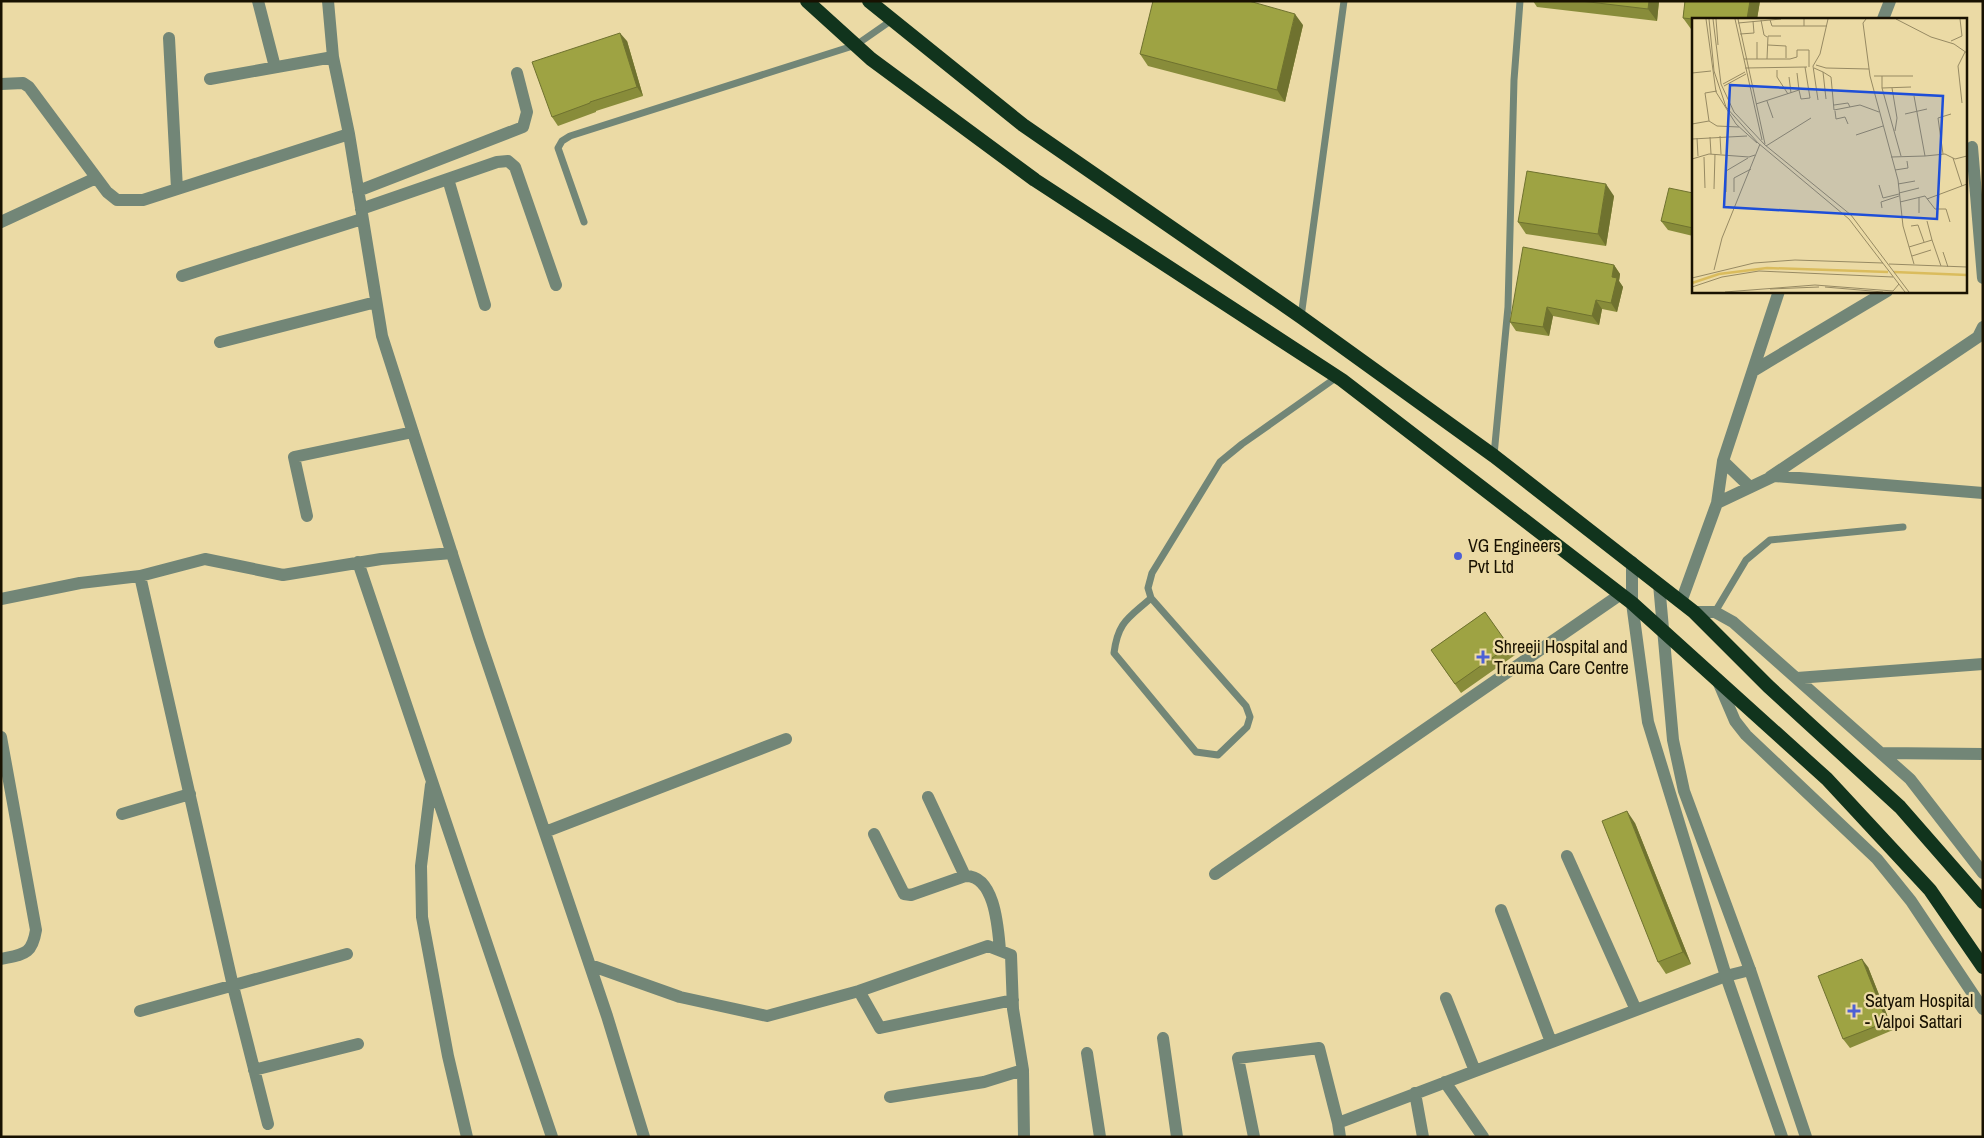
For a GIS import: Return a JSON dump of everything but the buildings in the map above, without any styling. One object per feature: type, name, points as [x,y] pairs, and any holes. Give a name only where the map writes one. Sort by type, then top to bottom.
[{"type":"highway","points":[[807,1],[871,59],[1035,180],[1337,376],[1627,598],[1827,779],[1930,890],[1983,967]]},
{"type":"highway","points":[[869,1],[1023,125],[1301,317],[1494,456],[1694,612],[1768,686],[1900,807],[1983,902]]},
{"type":"street","points":[[258,1],[275,67]]},
{"type":"street","points":[[328,1],[333,57],[349,134],[382,336],[590,965],[644,1137]]},
{"type":"street","points":[[1883,18],[1890,1]]},
{"type":"street","points":[[169,38],[177,189]]},
{"type":"street","points":[[210,79],[333,57]]},
{"type":"street","points":[[358,191],[523,127],[527,112],[517,73]]},
{"type":"street","points":[[1,84],[23,84],[29,87],[96,178],[107,192],[117,200],[143,200],[349,134]]},
{"type":"street","points":[[1972,147],[1983,278]]},
{"type":"street","points":[[182,276],[362,214],[448,179],[497,162],[508,161],[515,167],[556,286]]},
{"type":"street","points":[[1,222],[96,178]]},
{"type":"street","points":[[448,179],[485,305]]},
{"type":"street","points":[[1681,602],[1717,503],[1723,462],[1779,292]]},
{"type":"street","points":[[1753,371],[1885,292]]},
{"type":"street","points":[[220,342],[376,302]]},
{"type":"street","points":[[1768,479],[1978,337],[1983,326]]},
{"type":"street","points":[[307,516],[294,457],[413,432]]},
{"type":"street","points":[[1723,462],[1750,487]]},
{"type":"street","points":[[1717,503],[1774,476],[1983,493]]},
{"type":"street","points":[[1,599],[80,583],[140,576],[205,560],[283,575],[358,562],[452,552]]},
{"type":"street","points":[[358,562],[552,1137]]},
{"type":"street","points":[[1632,562],[1627,598],[1648,722],[1726,976],[1782,1137]]},
{"type":"street","points":[[140,576],[233,986],[268,1124]]},
{"type":"street","points":[[1659,584],[1673,740],[1684,791],[1750,970],[1806,1137]]},
{"type":"street","points":[[1215,874],[1627,598]]},
{"type":"street","points":[[1694,612],[1715,612],[1733,622],[1881,752],[1910,779],[1983,874]]},
{"type":"street","points":[[1798,678],[1983,664]]},
{"type":"street","points":[[1717,679],[1735,721],[1746,735],[1877,859],[1912,901],[1983,1009]]},
{"type":"street","points":[[1,737],[36,930],[34,945],[26,954],[1,959]]},
{"type":"street","points":[[545,832],[786,739]]},
{"type":"street","points":[[1881,752],[1983,754]]},
{"type":"street","points":[[431,781],[421,866],[422,917],[448,1056],[467,1137]]},
{"type":"street","points":[[122,814],[190,794]]},
{"type":"street","points":[[928,796],[965,876]]},
{"type":"street","points":[[874,834],[904,894],[911,895],[965,876],[973,876],[979,879],[991,900],[997,919],[1000,950]]},
{"type":"street","points":[[1567,856],[1636,1010]]},
{"type":"street","points":[[1501,910],[1551,1042]]},
{"type":"street","points":[[590,965],[680,997],[768,1016],[859,991],[988,946],[1000,950],[1011,955],[1013,1000],[1023,1070],[1024,1137]]},
{"type":"street","points":[[140,1011],[347,954]]},
{"type":"street","points":[[1338,1122],[1726,976],[1750,970]]},
{"type":"street","points":[[859,991],[880,1028],[1013,1000]]},
{"type":"street","points":[[1446,998],[1475,1071]]},
{"type":"street","points":[[1163,1038],[1177,1137]]},
{"type":"street","points":[[254,1070],[358,1044]]},
{"type":"street","points":[[1254,1137],[1238,1058],[1319,1048],[1340,1137]]},
{"type":"street","points":[[1087,1054],[1100,1137]]},
{"type":"street","points":[[890,1097],[984,1082],[1023,1070]]},
{"type":"street","points":[[1445,1082],[1483,1137]]},
{"type":"street","points":[[1415,1093],[1423,1137]]},
{"type":"lane","points":[[1301,317],[1344,1]]},
{"type":"lane","points":[[1494,456],[1508,307],[1514,80],[1520,1]]},
{"type":"lane","points":[[584,222],[558,148],[562,141],[570,136],[856,45],[892,20]]},
{"type":"lane","points":[[1151,598],[1120,627],[1114,653],[1196,752],[1218,755],[1248,727],[1250,717],[1246,706],[1151,598],[1148,588],[1152,573],[1220,462],[1337,376]]},
{"type":"lane","points":[[1715,612],[1746,560],[1770,540],[1903,527]]},
{"type":"place","name":"VG Engineers Pvt Ltd","points":[[1458,556]]},
{"type":"place","name":"Shreeji Hospital and Trauma Care Centre","points":[[1483,657]]},
{"type":"place","name":"Satyam Hospital - Valpoi Sattari","points":[[1854,1011]]}]
